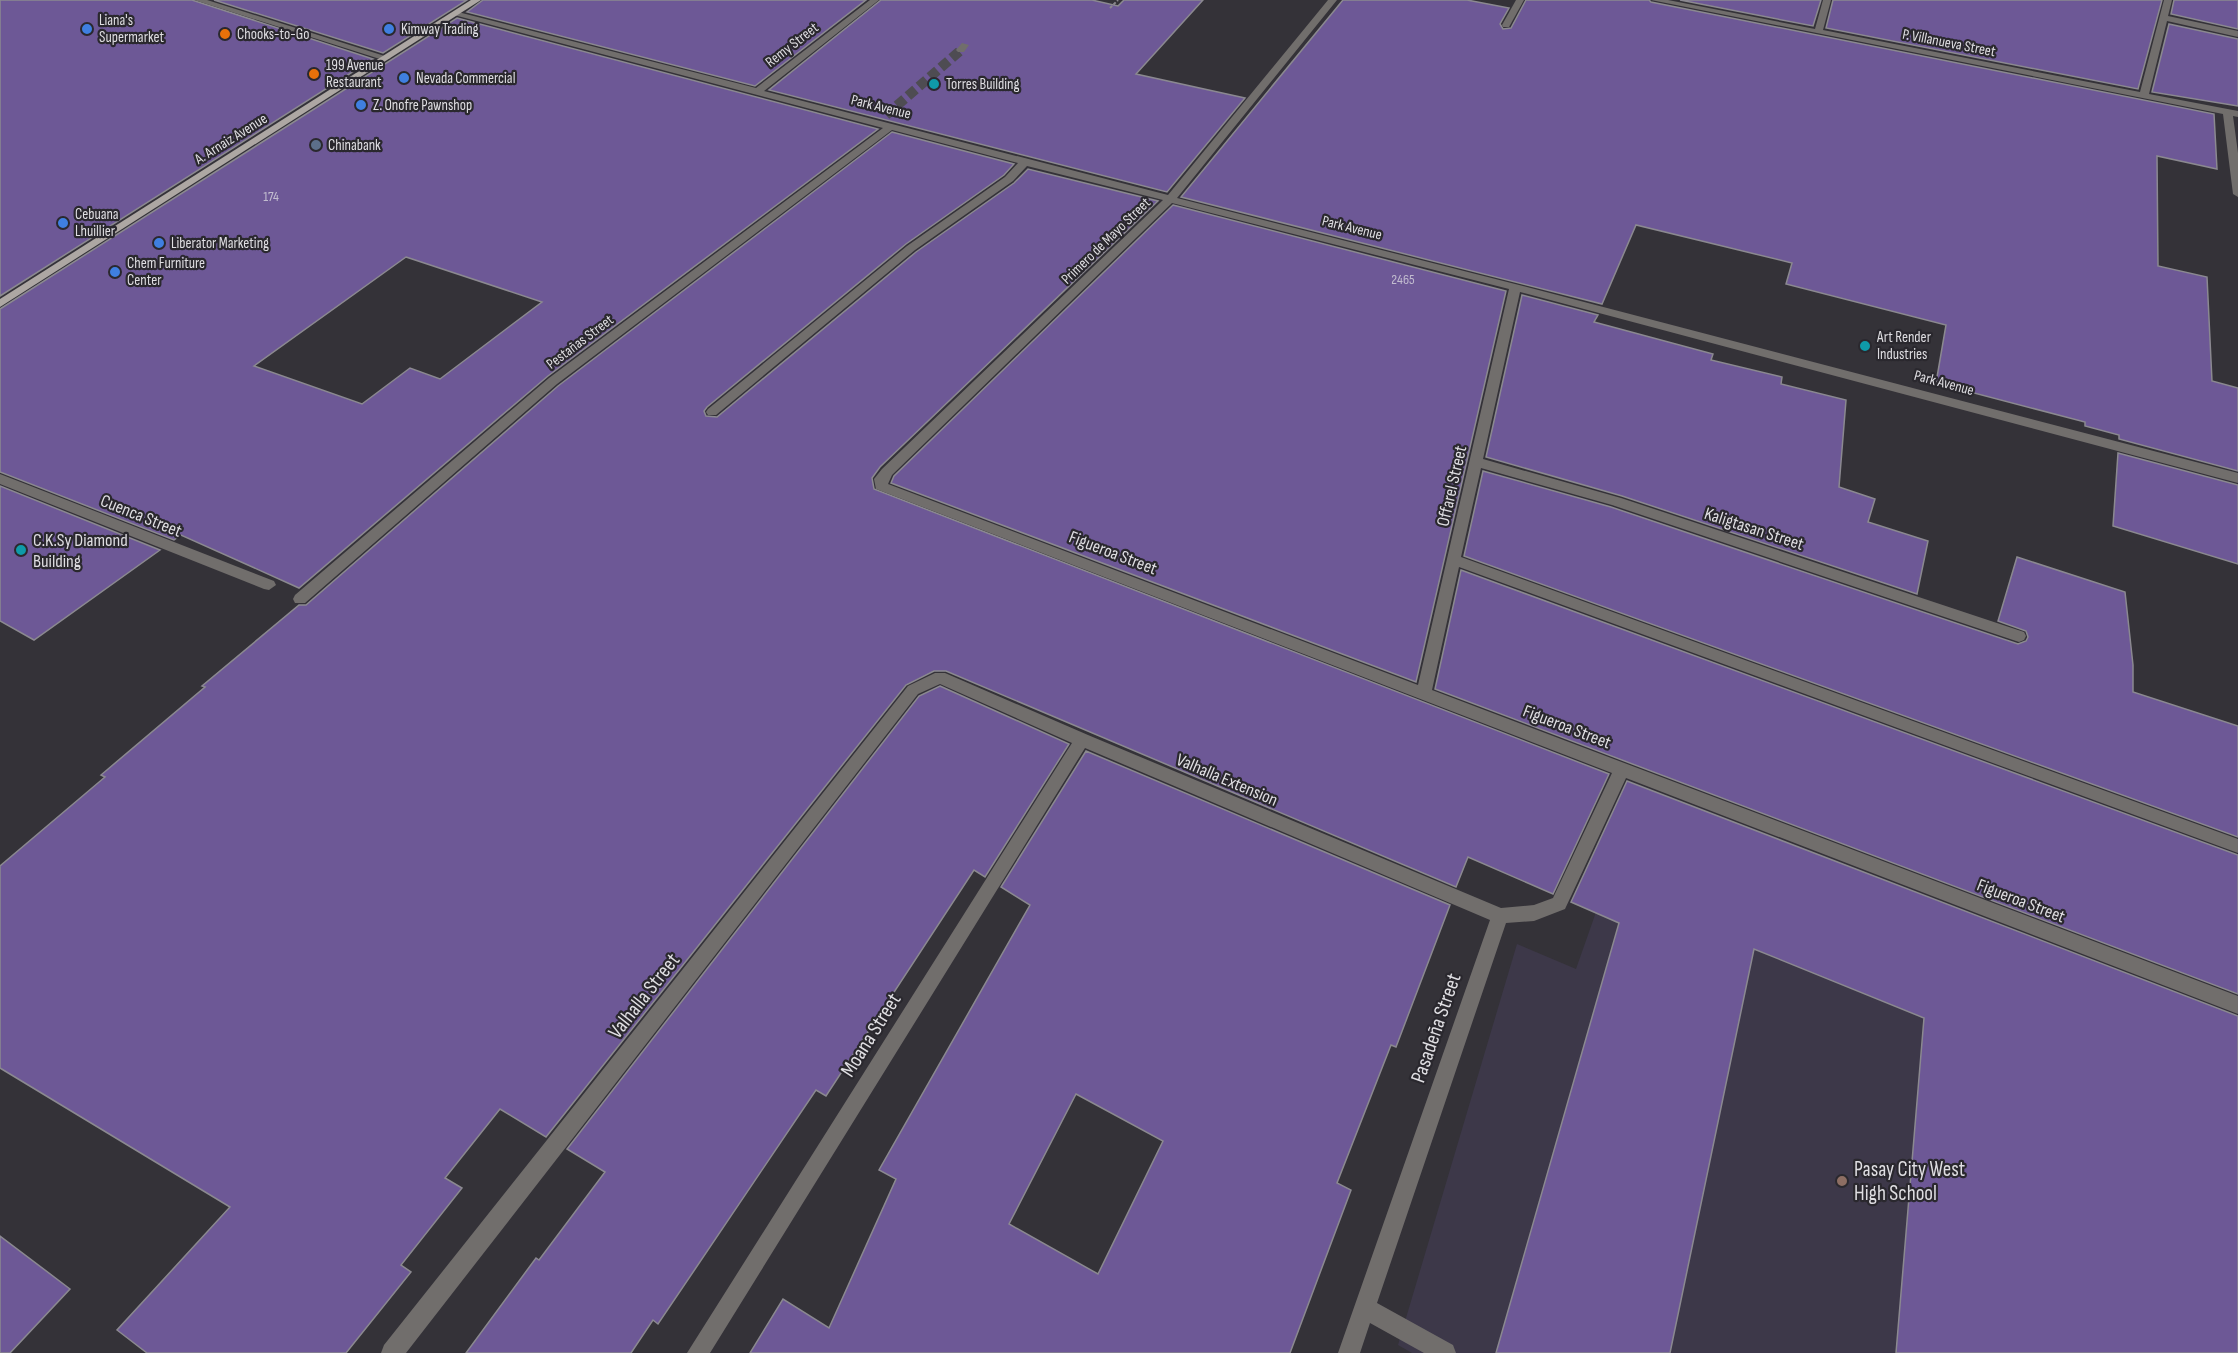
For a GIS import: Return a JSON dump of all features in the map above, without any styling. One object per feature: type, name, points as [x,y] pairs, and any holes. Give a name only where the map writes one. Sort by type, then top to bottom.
[{"type":"main road","name":"A. Arnaiz Avenue","points":[[0,304],[477,0]]},
{"type":"street","points":[[198,0],[386,58]]},
{"type":"street","name":"Remy Street","points":[[757,92],[874,0]]},
{"type":"street","name":"Primero de Mayo Street","points":[[881,486],[881,479],[887,472],[1172,198],[1333,0]]},
{"type":"street","points":[[1506,25],[1520,0]]},
{"type":"street","name":"P. Villanueva Street","points":[[1655,0],[2233,113]]},
{"type":"street","points":[[1818,32],[1827,0]]},
{"type":"street","points":[[2143,97],[2168,0]]},
{"type":"street","name":"Park Avenue","points":[[457,13],[876,123],[889,120],[1025,162],[1515,287],[2238,478]]},
{"type":"street","points":[[2163,17],[2238,34]]},
{"type":"street","points":[[2233,113],[2238,194]]},
{"type":"street","name":"Pestañas Street","points":[[300,598],[553,381],[889,120]]},
{"type":"street","points":[[712,412],[911,248],[1009,179],[1025,162]]},
{"type":"street","name":"Offarel Street","points":[[1424,693],[1515,287]]},
{"type":"street","name":"Kaligtasan Street","points":[[1476,462],[1606,498],[2019,636]]},
{"type":"street","name":"Cuenca Street","points":[[0,479],[269,585]]},
{"type":"street","name":"Figueroa Street","points":[[881,486],[2238,1005]]},
{"type":"street","points":[[1454,560],[2238,846]]},
{"type":"street","name":"Valhalla Extension","points":[[940,677],[1082,740],[1500,916]]},
{"type":"street","name":"Valhalla Street","points":[[392,1353],[895,711],[913,690],[940,677]]},
{"type":"street","name":"Moana Street","points":[[698,1353],[1082,740]]},
{"type":"street","points":[[1500,916],[1534,913],[1559,904],[1622,769]]},
{"type":"street","name":"Pasadeña Street","points":[[1348,1353],[1500,916]]},
{"type":"street","points":[[1364,1308],[1445,1353]]},
{"type":"path","points":[[1110,8],[1118,0]]},
{"type":"shaded area","name":"Pasay City West High School","points":[[1640,787],[2238,1016],[2238,1353],[1412,1353],[1398,1345],[1517,944],[1576,969]]},
{"type":"building","points":[[0,0],[192,0],[373,59],[0,296]]},
{"type":"building","points":[[214,0],[467,0],[383,53]]},
{"type":"building","points":[[483,0],[866,0],[755,86],[467,12]]},
{"type":"building","points":[[881,0],[1092,0],[1118,6],[1124,0],[1203,0],[1136,74],[1245,98],[1167,192],[769,90]]},
{"type":"building","points":[[1343,0],[1467,0],[1509,8],[1500,24],[1503,29],[1511,28],[1526,0],[1649,0],[2214,114],[2217,169],[2157,156],[2158,266],[2207,277],[2212,381],[2238,388],[2238,471],[2119,439],[2119,435],[2085,426],[2085,422],[1936,383],[1946,325],[1786,284],[1792,263],[1636,225],[1602,304],[1181,197]]},
{"type":"building","points":[[1680,0],[1821,0],[1813,26]]},
{"type":"building","points":[[1833,0],[2162,0],[2138,89],[1826,28]]},
{"type":"building","points":[[2174,0],[2238,0],[2238,29],[2171,14]]},
{"type":"building","points":[[457,18],[878,129],[548,376],[299,588],[181,535],[174,540],[0,472],[0,309]],"holes":[[[406,257],[542,302],[440,379],[410,368],[362,404],[254,366]]]},
{"type":"building","points":[[2169,24],[2238,39],[2238,106],[2152,92]]},
{"type":"building","points":[[892,132],[1014,164],[1004,175],[906,244],[707,407],[704,411],[706,416],[717,417],[916,252],[1014,183],[1028,169],[1158,201],[880,467],[872,478],[874,489],[1609,774],[1553,894],[1468,857],[1456,887],[946,671],[934,671],[906,685],[546,1137],[500,1109],[445,1178],[462,1188],[401,1265],[411,1272],[346,1353],[147,1353],[117,1330],[230,1207],[0,1068],[0,866],[105,777],[101,775],[205,687],[202,686],[299,605],[306,605],[558,386]]},
{"type":"building","points":[[1173,205],[1506,291],[1416,682],[891,483],[894,476]]},
{"type":"building","points":[[1522,295],[1598,315],[1594,322],[1713,354],[1711,360],[1782,377],[1781,384],[1846,400],[1839,487],[1875,499],[1868,522],[1928,541],[1917,594],[1622,496],[1486,457]]},
{"type":"building","points":[[2118,453],[2238,485],[2238,564],[2113,526]]},
{"type":"building","points":[[1483,471],[1611,507],[2018,644],[2026,641],[2028,637],[2026,631],[1998,621],[2017,557],[2125,592],[2133,665],[2133,692],[2238,726],[2238,837],[1464,556]]},
{"type":"building","points":[[0,486],[160,550],[34,640],[0,621]]},
{"type":"building","points":[[1461,570],[2238,855],[2238,994],[1435,689]]},
{"type":"building","points":[[940,686],[1069,744],[985,877],[974,870],[826,1096],[816,1090],[658,1324],[653,1320],[631,1353],[466,1353],[536,1258],[539,1260],[605,1172],[567,1149],[919,696]]},
{"type":"building","points":[[1086,751],[1450,905],[1396,1047],[1391,1045],[1337,1183],[1351,1190],[1290,1353],[750,1353],[783,1299],[829,1328],[896,1179],[879,1170],[1030,905],[1001,887]],"holes":[[[1076,1094],[1163,1141],[1098,1274],[1009,1224]]]},
{"type":"building","name":"Pasay City West High School","points":[[1627,781],[2238,1016],[2238,1353],[1896,1353],[1924,1018],[1754,949],[1670,1353],[1496,1353],[1619,923],[1571,902]]},
{"type":"building","points":[[0,1236],[70,1289],[10,1353],[0,1353]]},
{"type":"tunnel","points":[[886,115],[961,50]]},
{"type":"place","name":"Liana's Supermarket","points":[[87,29]]},
{"type":"place","name":"Kimway Trading","points":[[389,29]]},
{"type":"place","name":"Chooks-to-Go","points":[[225,34]]},
{"type":"place","name":"199 Avenue Restaurant","points":[[314,74]]},
{"type":"place","name":"Nevada Commercial","points":[[404,78]]},
{"type":"place","name":"Torres Building","points":[[934,84]]},
{"type":"place","name":"Z. Onofre Pawnshop","points":[[361,105]]},
{"type":"place","name":"Chinabank","points":[[316,145]]},
{"type":"place","name":"Cebuana Lhuillier","points":[[63,223]]},
{"type":"place","name":"Liberator Marketing","points":[[159,243]]},
{"type":"place","name":"Chem Furniture Center","points":[[115,272]]},
{"type":"place","name":"Art Render Industries","points":[[1865,346]]},
{"type":"place","name":"C.K.Sy Diamond Building","points":[[21,550]]},
{"type":"place","name":"Pasay City West High School","points":[[1842,1181]]}]
